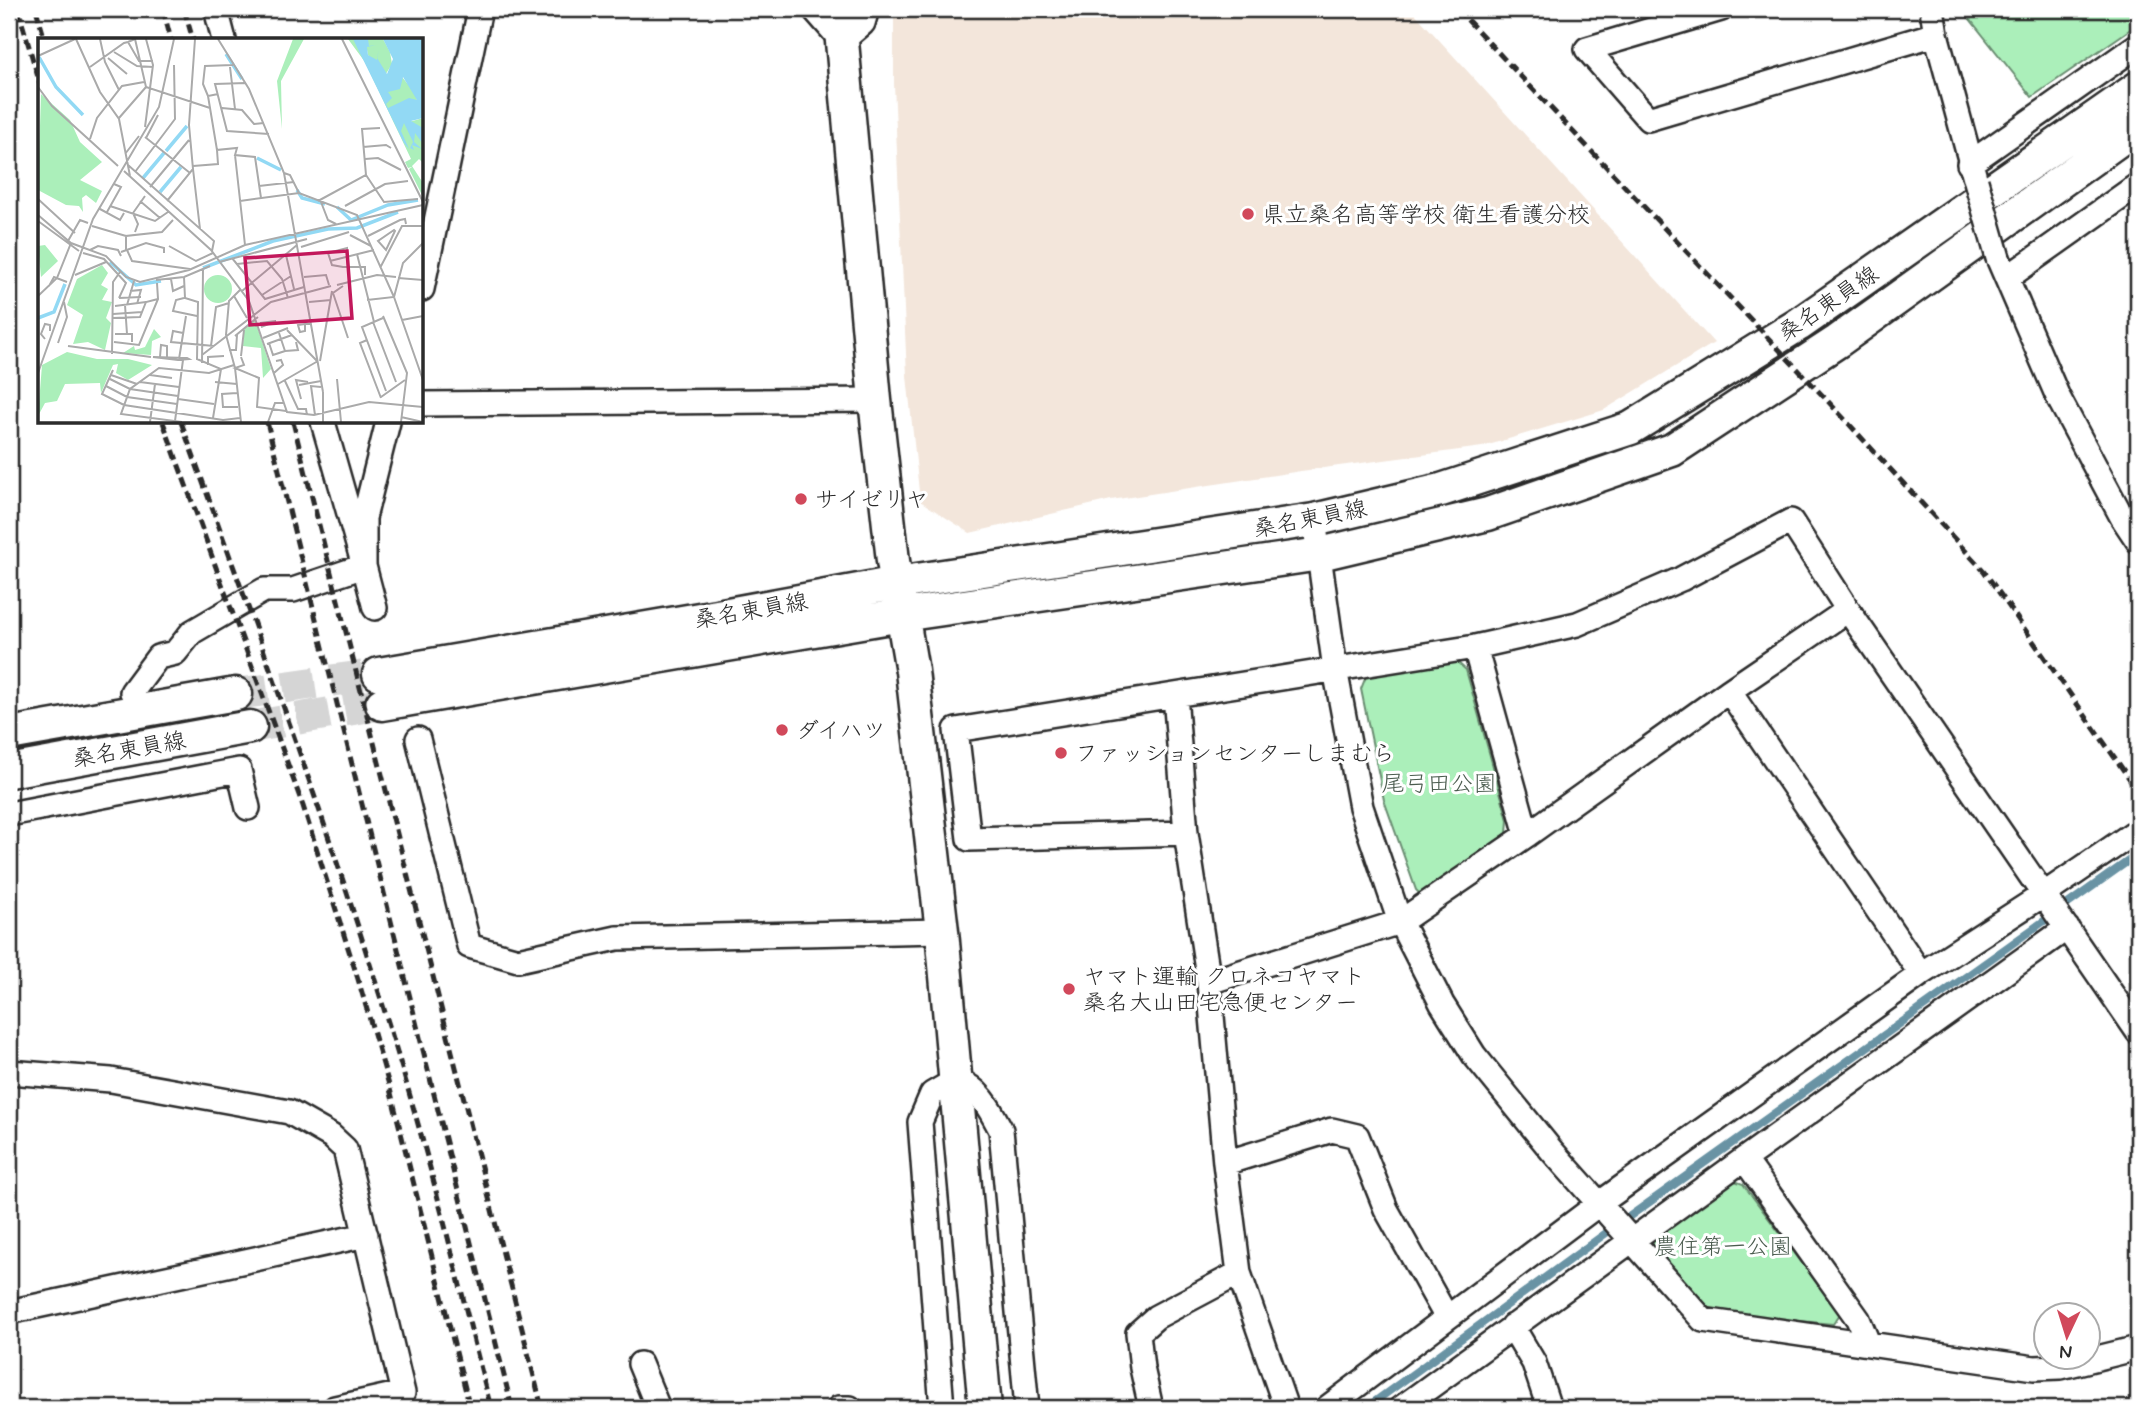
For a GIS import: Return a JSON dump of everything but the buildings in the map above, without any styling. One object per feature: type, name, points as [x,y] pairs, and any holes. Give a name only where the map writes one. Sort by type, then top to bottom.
[{"type":"main road","points":[[839,9],[875,400],[897,583],[912,671],[942,931],[985,1408]]},
{"type":"main road","name":"桑名東員線","points":[[2138,88],[1798,325],[1631,428],[1441,490],[1314,520],[897,583],[717,617],[381,689],[1320,554],[1489,514],[1672,450],[1838,341],[2138,126]]},
{"type":"main road","name":"桑名東員線","points":[[9,734],[236,694]]},
{"type":"main road","name":"桑名東員線","points":[[9,771],[250,727]]},
{"type":"street","points":[[216,9],[223,38]]},
{"type":"street","points":[[425,265],[480,9]]},
{"type":"street","points":[[814,9],[842,41],[863,23],[867,9]]},
{"type":"street","points":[[1721,9],[1667,16],[1587,49],[1648,119],[1936,34]]},
{"type":"street","points":[[1932,9],[1936,34],[1973,172],[2003,268],[2057,397],[2122,517],[2138,541]]},
{"type":"street","points":[[1973,172],[2138,45]]},
{"type":"street","points":[[2003,268],[2138,185]]},
{"type":"street","points":[[424,404],[875,400]]},
{"type":"street","points":[[324,424],[375,608]]},
{"type":"street","points":[[364,566],[364,517],[387,424]]},
{"type":"street","points":[[1314,520],[1335,669],[1361,807],[1400,922],[1442,1004],[1474,1055],[1552,1151],[1703,1320],[2034,1368],[2061,1367],[2138,1348]]},
{"type":"street","points":[[1186,833],[969,839],[956,730],[1475,647],[1577,624],[1681,579],[1791,521],[1848,610],[2138,1032]]},
{"type":"street","points":[[132,692],[158,657],[175,653],[192,632],[264,590],[293,590],[364,566]]},
{"type":"street","points":[[1209,982],[1400,922],[1848,610]]},
{"type":"street","points":[[1475,647],[1527,835]]},
{"type":"street","points":[[1729,691],[1921,974]]},
{"type":"street","points":[[1175,695],[1186,833],[1209,982],[1225,1163],[1239,1273],[1286,1408]]},
{"type":"street","points":[[418,739],[469,946],[519,960],[617,938],[942,931]]},
{"type":"street","points":[[9,814],[239,769],[248,808]]},
{"type":"street","points":[[1401,1408],[1512,1326],[1617,1223],[1921,974],[2047,898],[2138,830]]},
{"type":"street","points":[[1327,1408],[1447,1318],[1617,1223],[1744,1159],[2066,926]]},
{"type":"street","points":[[9,1072],[111,1080],[289,1112],[331,1136],[345,1149],[403,1393],[335,1408]]},
{"type":"street","points":[[942,1408],[920,1122],[932,1094],[956,1080],[970,1084],[988,1106],[1001,1130],[1027,1408]]},
{"type":"street","points":[[1225,1163],[1332,1130],[1357,1136],[1386,1209],[1447,1318]]},
{"type":"street","points":[[1744,1159],[1858,1319],[1868,1343]]},
{"type":"street","points":[[9,1312],[366,1236]]},
{"type":"street","points":[[1151,1408],[1138,1333],[1156,1317],[1239,1273]]},
{"type":"street","points":[[1512,1326],[1534,1363],[1549,1408]]},
{"type":"street","points":[[640,1364],[658,1408]]},
{"type":"street","points":[[839,1408],[850,1408]]},
{"type":"shaded area","name":"県立桑名高等学校 衛生看護分校","points":[[894,9],[1411,9],[1714,343],[1604,410],[1482,447],[1111,500],[970,533],[920,501],[907,376],[894,84]]},
{"type":"green space","points":[[1962,9],[2138,9],[2138,24],[2032,97]]},
{"type":"green space","name":"尾弓田公園","points":[[1457,662],[1466,670],[1508,820],[1507,833],[1421,895],[1416,890],[1384,800],[1361,689],[1367,674]]},
{"type":"green space","name":"農住第一公園","points":[[1724,1177],[1743,1184],[1840,1314],[1833,1324],[1713,1313],[1652,1248],[1656,1230]]},
{"type":"waterway","points":[[1366,1408],[1602,1236],[2138,854]]},
{"type":"tunnel","points":[[236,694],[379,674]]},
{"type":"tunnel","points":[[250,727],[382,704]]},
{"type":"railway","points":[[18,9],[38,77]]},
{"type":"railway","points":[[36,9],[44,38]]},
{"type":"railway","points":[[163,9],[170,38]]},
{"type":"railway","points":[[184,9],[192,38]]},
{"type":"railway","points":[[1457,9],[1825,398],[1984,571],[2138,791]]},
{"type":"railway","points":[[164,424],[303,806],[358,979],[389,1085],[470,1408]]},
{"type":"railway","points":[[182,424],[301,757],[385,1011],[432,1174],[491,1408]]},
{"type":"railway","points":[[267,424],[512,1408]]},
{"type":"railway","points":[[294,424],[542,1408]]},
{"type":"place","name":"県立桑名高等学校 衛生看護分校","points":[[1248,214]]},
{"type":"place","name":"サイゼリヤ","points":[[801,499]]},
{"type":"place","name":"ダイハツ","points":[[782,730]]},
{"type":"place","name":"ファッションセンターしまむら","points":[[1061,753]]},
{"type":"place","name":"ヤマト運輸 クロネコヤマト 桑名大山田宅急便センター","points":[[1069,989]]}]
